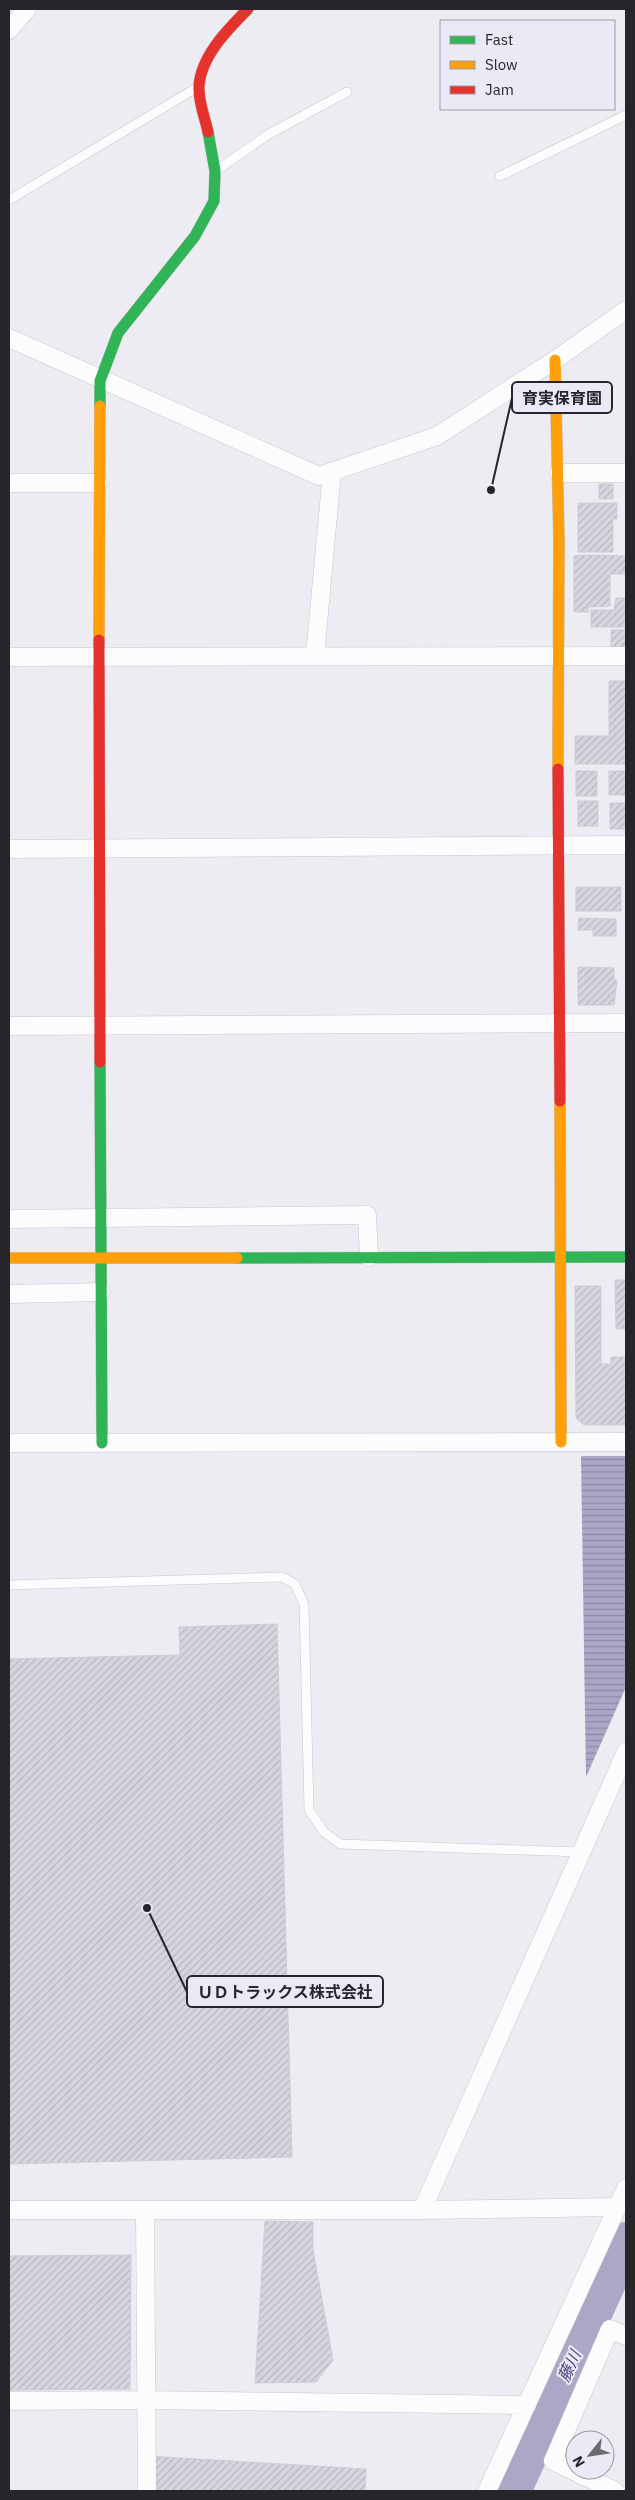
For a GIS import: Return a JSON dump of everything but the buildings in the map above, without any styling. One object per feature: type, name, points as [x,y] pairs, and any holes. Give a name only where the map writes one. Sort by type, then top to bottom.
[{"type":"street","points":[[9,30],[28,9]]},
{"type":"street","points":[[102,1443],[102,1026],[98,483],[100,380],[118,333],[195,236],[214,201],[214,172],[198,87],[205,62],[230,27],[248,9]]},
{"type":"street","points":[[9,338],[319,476],[437,436],[555,360],[626,310]]},
{"type":"street","points":[[555,360],[560,473],[558,845],[563,1258],[562,1442]]},
{"type":"street","points":[[315,656],[332,472]]},
{"type":"street","points":[[560,473],[626,472]]},
{"type":"street","points":[[9,484],[98,483]]},
{"type":"street","points":[[9,658],[100,656],[626,656]]},
{"type":"street","points":[[9,849],[626,845]]},
{"type":"street","points":[[9,1026],[626,1023]]},
{"type":"street","points":[[9,1219],[102,1220],[368,1215],[369,1257]]},
{"type":"street","points":[[9,1258],[626,1257]]},
{"type":"street","points":[[9,1294],[102,1292]]},
{"type":"street","points":[[9,1443],[626,1442]]},
{"type":"street","points":[[422,2210],[626,1752]]},
{"type":"street","points":[[487,2491],[626,2188]]},
{"type":"street","points":[[9,2210],[422,2210],[616,2207]]},
{"type":"street","points":[[145,2210],[147,2491]]},
{"type":"street","points":[[615,2491],[553,2461],[610,2329],[626,2336]]},
{"type":"street","points":[[9,2401],[145,2400],[527,2406]]},
{"type":"lane","points":[[9,200],[198,87]]},
{"type":"lane","points":[[214,172],[269,134],[347,92]]},
{"type":"lane","points":[[500,176],[626,115]]},
{"type":"lane","points":[[9,1586],[282,1577],[295,1584],[304,1604],[309,1810],[324,1832],[340,1844],[581,1852]]},
{"type":"shaded area","points":[[581,1456],[626,1456],[626,1687],[586,1777]]},
{"type":"waterway","name":"藤川","points":[[512,2491],[626,2241]]},
{"type":"traffic: fast","points":[[100,406],[100,381],[118,333],[195,236],[214,201],[215,171],[208,132]]},
{"type":"traffic: fast","points":[[100,1062],[102,1443]]},
{"type":"traffic: fast","points":[[237,1258],[626,1257]]},
{"type":"traffic: slow","points":[[555,360],[559,541],[558,769]]},
{"type":"traffic: slow","points":[[99,640],[100,406]]},
{"type":"traffic: slow","points":[[560,1101],[561,1442]]},
{"type":"traffic: slow","points":[[9,1258],[237,1258]]},
{"type":"traffic: jam","points":[[208,132],[200,98],[199,86],[201,75],[210,54],[217,44],[248,9]]},
{"type":"traffic: jam","points":[[99,640],[100,1062]]},
{"type":"traffic: jam","points":[[558,769],[560,1101]]},
{"type":"place","name":"育実保育園","points":[[491,490]]},
{"type":"place","name":"ＵＤトラックス株式会社","points":[[147,1908]]}]
